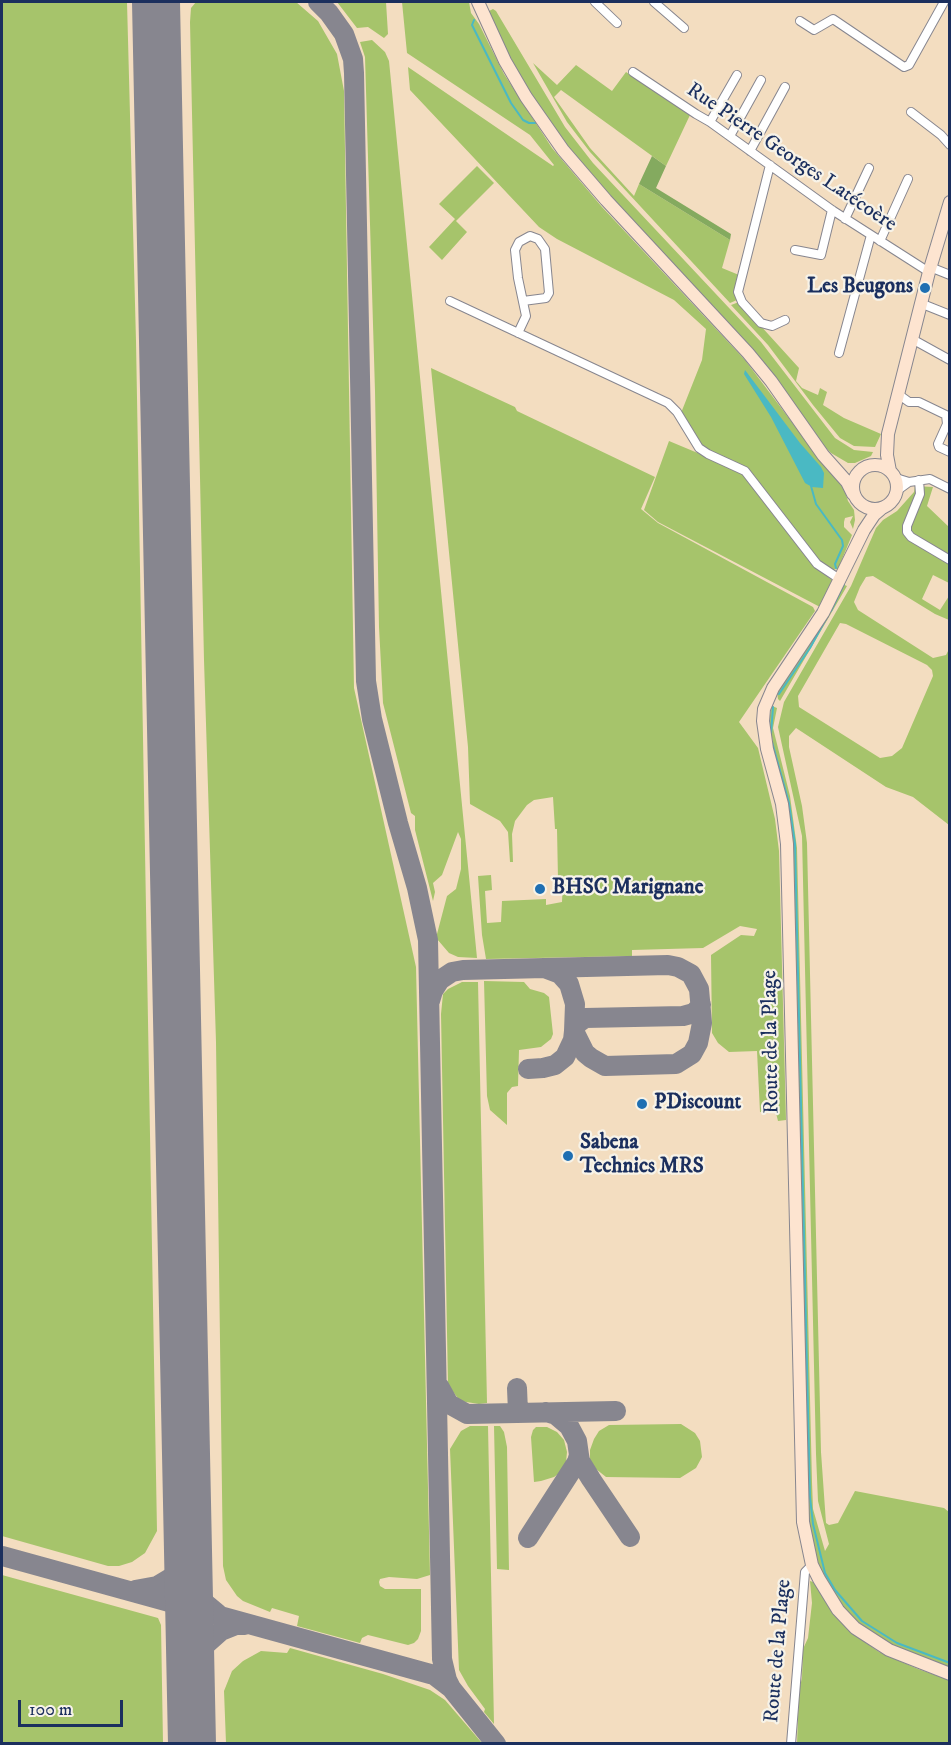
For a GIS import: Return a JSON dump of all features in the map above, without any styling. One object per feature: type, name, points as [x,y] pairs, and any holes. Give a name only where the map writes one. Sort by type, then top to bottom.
[{"type":"street","points":[[478,2],[505,62],[526,98],[557,142],[606,200],[771,381],[816,446],[866,508],[881,509],[892,502],[894,480],[887,455],[888,434],[929,269],[950,202]]},
{"type":"street","points":[[595,2],[617,22]]},
{"type":"street","points":[[654,2],[684,28]]},
{"type":"street","points":[[800,21],[814,30],[833,19],[904,67],[909,65],[944,2]]},
{"type":"street","name":"Rue Pierre Georges Latécoère","points":[[633,72],[710,122],[845,219],[929,269],[950,275]]},
{"type":"street","points":[[710,122],[737,75]]},
{"type":"street","points":[[730,136],[761,80]]},
{"type":"street","points":[[750,151],[785,87]]},
{"type":"street","points":[[911,112],[945,134],[950,145]]},
{"type":"street","points":[[770,165],[738,284],[738,292],[742,302],[761,323],[772,326],[784,321]]},
{"type":"street","points":[[845,219],[869,168]]},
{"type":"street","points":[[880,241],[908,179]]},
{"type":"street","points":[[795,250],[820,255],[832,210]]},
{"type":"street","points":[[839,353],[871,235]]},
{"type":"street","points":[[518,333],[526,316],[518,278],[515,250],[519,242],[530,236],[538,239],[545,249],[549,293],[546,298],[523,301]]},
{"type":"street","points":[[450,301],[668,403],[677,412],[699,448],[745,471],[818,564],[841,580]]},
{"type":"street","points":[[921,303],[950,315]]},
{"type":"street","points":[[912,339],[950,360]]},
{"type":"street","points":[[898,394],[909,402],[919,402],[946,415],[947,424],[938,444],[950,452]]},
{"type":"street","points":[[857,499],[853,483],[873,460],[888,434]]},
{"type":"street","points":[[816,446],[837,463],[851,469],[878,465],[894,480],[909,482],[932,480],[950,489]]},
{"type":"street","points":[[919,480],[920,494],[906,530],[911,537],[950,560]]},
{"type":"street","name":"Route de la Plage","points":[[856,544],[861,519],[857,499]]},
{"type":"street","name":"Route de la Plage","points":[[881,509],[874,515],[856,544],[841,580],[811,632],[773,688],[764,709],[763,721],[767,749],[782,804],[787,844],[803,1522],[812,1565],[828,1594],[855,1628],[889,1650],[950,1674]]},
{"type":"street","name":"Route de la Plage","points":[[791,1743],[805,1572],[812,1565]]},
{"type":"green space","points":[[2,2],[127,2],[136,341],[157,1531],[145,1553],[132,1562],[119,1566],[108,1566],[2,1536]]},
{"type":"green space","points":[[196,2],[296,2],[318,21],[337,54],[344,91],[354,688],[416,967],[430,1575],[417,1579],[389,1577],[380,1579],[379,1582],[380,1586],[385,1589],[421,1589],[421,1631],[418,1639],[408,1645],[368,1635],[362,1638],[360,1643],[297,1626],[299,1616],[272,1608],[270,1612],[243,1601],[226,1580],[223,1566],[216,1042],[204,660],[190,22],[191,8]]},
{"type":"green space","points":[[337,2],[386,2],[388,34],[384,38],[368,27],[357,28]]},
{"type":"green space","points":[[402,2],[469,2],[471,13],[479,24],[504,74],[552,148],[602,207],[745,360],[822,462],[843,485],[848,501],[854,510],[855,520],[853,529],[850,522],[853,516],[845,518],[844,527],[852,535],[838,569],[830,570],[823,566],[751,473],[701,446],[681,413],[702,360],[706,329],[674,300],[557,239],[539,227],[410,90],[408,67],[554,165],[530,135],[407,53]]},
{"type":"green space","points":[[493,9],[565,127],[593,163],[761,342],[835,438],[854,450],[873,452],[871,456],[855,463],[848,463],[831,453],[595,181],[547,120],[506,52],[487,12]]},
{"type":"green space","points":[[372,40],[385,52],[389,61],[477,958],[458,957],[449,953],[437,939],[447,896],[456,889],[461,869],[461,839],[458,832],[442,875],[433,883],[435,892],[433,901],[415,830],[415,816],[411,813],[383,703],[379,627],[365,57],[360,42]]},
{"type":"green space","points":[[533,63],[557,85],[576,65],[612,91],[626,72],[690,115],[666,166],[561,90],[554,97],[590,148],[634,196],[639,184],[730,240],[722,268],[739,275],[737,300],[730,303],[590,152],[567,122]]},
{"type":"green space","points":[[652,156],[666,166],[656,188],[731,234],[730,240],[639,184]]},
{"type":"green space","points":[[477,166],[494,183],[456,221],[467,232],[442,260],[429,247],[455,219],[439,204]]},
{"type":"green space","points":[[739,302],[799,368],[796,381],[802,388],[818,395],[820,388],[827,392],[823,405],[844,418],[881,434],[875,447],[854,446],[840,438],[768,345],[731,305]]},
{"type":"green space","points":[[431,368],[655,477],[641,509],[658,523],[813,607],[815,611],[739,722],[758,748],[775,819],[779,851],[786,1120],[778,1121],[776,1113],[760,1112],[757,1051],[729,1052],[718,1043],[712,1033],[711,955],[741,935],[754,936],[757,929],[740,926],[703,948],[632,950],[632,956],[486,959],[478,876],[491,875],[492,890],[485,891],[487,923],[501,922],[502,901],[546,899],[546,905],[562,902],[563,879],[558,879],[557,829],[555,829],[553,797],[534,800],[527,805],[515,821],[512,834],[513,862],[510,862],[508,832],[500,821],[470,804],[468,747]]},
{"type":"green space","points":[[669,441],[736,469],[746,477],[816,567],[833,581],[820,607],[658,522],[644,510]]},
{"type":"green space","points":[[915,486],[933,487],[927,506],[949,527],[949,583],[933,575],[922,599],[940,610],[949,596],[949,620],[935,614],[873,576],[866,577],[854,602],[858,610],[933,658],[946,655],[949,649],[949,825],[913,797],[886,787],[796,728],[789,736],[789,747],[802,806],[807,843],[821,1452],[826,1523],[829,1525],[838,1523],[855,1491],[944,1508],[949,1512],[949,1670],[881,1642],[846,1613],[817,1568],[807,1511],[791,849],[769,720],[772,706],[777,708],[773,728],[790,796],[797,848],[813,1509],[825,1551],[829,1544],[818,1501],[816,1454],[802,836],[778,727],[784,702],[851,586],[876,528],[883,520],[897,511],[914,492]],"holes":[[[840,623],[927,665],[932,670],[933,676],[902,748],[892,756],[880,758],[799,707],[798,696]]]},
{"type":"green space","points":[[842,584],[847,586],[780,701],[777,692]]},
{"type":"green space","points":[[484,981],[524,982],[530,989],[549,997],[553,1034],[551,1039],[541,1047],[519,1050],[518,1086],[512,1087],[507,1093],[507,1125],[490,1110],[487,1096]]},
{"type":"green space","points":[[462,982],[478,982],[487,1403],[479,1404],[460,1401],[448,1385],[441,1014],[443,994]]},
{"type":"green space","points":[[681,1424],[695,1433],[700,1441],[702,1457],[696,1468],[680,1478],[606,1477],[590,1460],[590,1450],[594,1439],[599,1431],[609,1425]]},
{"type":"green space","points":[[470,1426],[488,1426],[494,1724],[484,1712],[485,1709],[459,1670],[450,1449],[461,1431]]},
{"type":"green space","points":[[494,1426],[500,1426],[504,1432],[507,1447],[509,1570],[497,1569]]},
{"type":"green space","points":[[536,1427],[547,1427],[557,1432],[564,1440],[567,1452],[566,1462],[561,1472],[554,1477],[534,1482],[531,1437]]},
{"type":"green space","points":[[2,1575],[158,1618],[161,1625],[163,1743],[2,1743]]},
{"type":"green space","points":[[810,1581],[841,1621],[859,1638],[879,1652],[949,1680],[949,1743],[797,1744],[803,1649],[808,1638],[812,1603]]},
{"type":"green space","points":[[290,1648],[383,1674],[430,1690],[445,1700],[482,1743],[226,1743],[224,1691],[232,1671],[243,1661],[261,1651],[287,1653]]},
{"type":"water","points":[[745,370],[821,467],[824,473],[823,488],[812,487],[805,483],[771,417],[744,374]]},
{"type":"waterway","points":[[474,20],[472,25],[511,103],[523,120],[535,123]]},
{"type":"waterway","points":[[811,486],[816,504],[842,540],[843,546],[835,564],[836,568]]},
{"type":"waterway","points":[[831,611],[844,584]]},
{"type":"waterway","points":[[779,694],[810,648],[826,619]]},
{"type":"waterway","points":[[771,734],[773,707]]},
{"type":"waterway","points":[[772,742],[789,803],[795,844],[810,1497],[813,1524],[825,1573],[835,1590],[862,1621],[897,1643],[950,1663]]},
{"type":"taxiway","points":[[318,2],[344,34],[353,59],[354,73],[366,681],[372,719],[417,888],[428,940],[442,1659],[451,1688],[496,1744]]},
{"type":"taxiway","points":[[430,1001],[440,980],[452,972],[463,970],[668,965],[691,974],[699,989],[702,1023],[698,1043],[692,1054],[676,1064],[605,1066],[585,1053],[574,1031]]},
{"type":"taxiway","points":[[528,1069],[555,1065],[565,1057],[573,1040],[575,1004],[569,984],[560,974],[544,968]]},
{"type":"taxiway","points":[[574,1030],[585,1018],[683,1016],[694,1013],[701,1005]]},
{"type":"taxiway","points":[[439,1386],[449,1404],[467,1414],[616,1411]]},
{"type":"taxiway","points":[[517,1388],[518,1412]]},
{"type":"taxiway","points":[[528,1538],[577,1462],[579,1455],[577,1441],[569,1426],[556,1415],[546,1412]]},
{"type":"taxiway","points":[[579,1455],[591,1479],[630,1537]]},
{"type":"taxiway","points":[[135,1590],[157,1586],[172,1577],[185,1559],[188,1545]]},
{"type":"taxiway","points":[[2,1556],[434,1675],[451,1688]]},
{"type":"taxiway","points":[[188,1559],[196,1591],[218,1614]]},
{"type":"taxiway","points":[[191,1687],[193,1668],[203,1647],[221,1631],[236,1625],[245,1625]]},
{"type":"runway","points":[[156,2],[192,1744]]},
{"type":"place","name":"Les Beugons","points":[[925,288]]},
{"type":"place","name":"BHSC Marignane","points":[[540,889]]},
{"type":"place","name":"PDiscount","points":[[642,1104]]},
{"type":"place","name":"Sabena Technics MRS","points":[[568,1156]]}]
